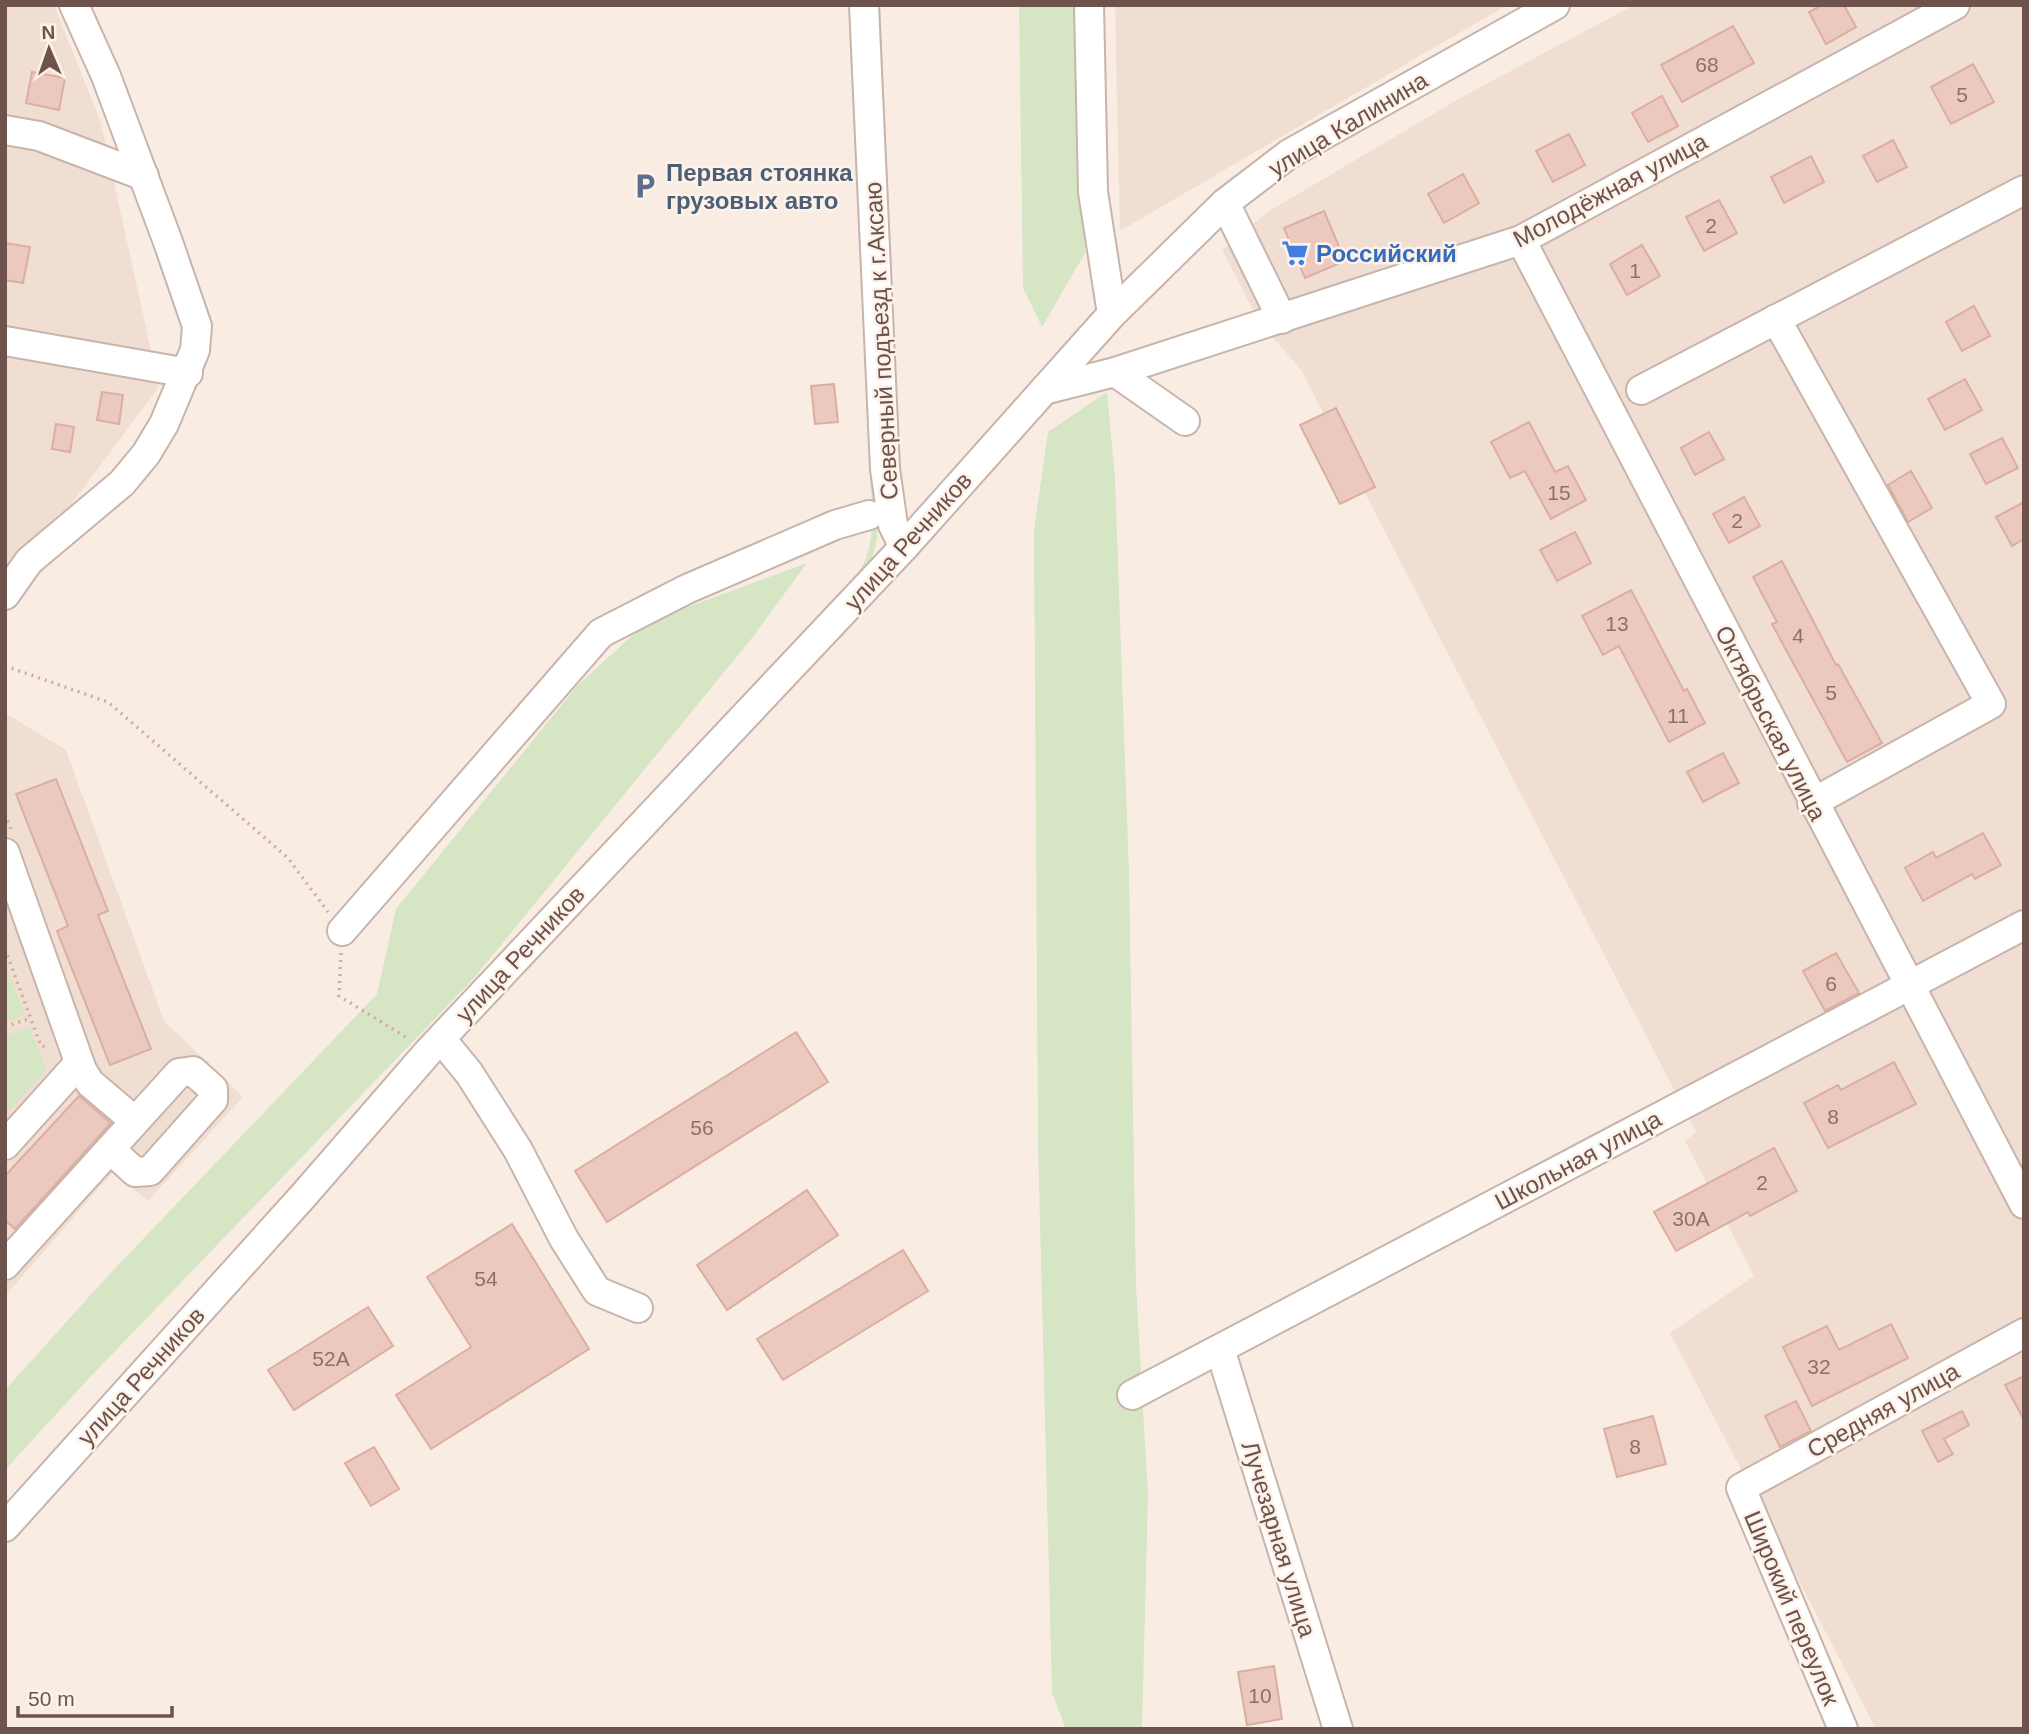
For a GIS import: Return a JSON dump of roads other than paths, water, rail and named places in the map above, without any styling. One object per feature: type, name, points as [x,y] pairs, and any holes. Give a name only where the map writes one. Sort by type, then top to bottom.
[{"type":"street","points":[[5,595],[17,559],[122,483],[164,424],[188,373],[195,350],[197,326],[106,76],[74,5]]},
{"type":"street","name":"Северный подъезд к г.Аксаю","points":[[864,5],[885,469],[893,525],[904,547]]},
{"type":"street","points":[[1089,5],[1093,192],[1112,314]]},
{"type":"street","name":"улица Калинина","points":[[1044,390],[1112,314],[1225,203],[1289,154],[1555,5]]},
{"type":"street","name":"Молодёжная улица","points":[[1044,390],[1115,372],[1521,240],[1955,5]]},
{"type":"street","points":[[5,130],[39,136],[144,176]]},
{"type":"street","points":[[1641,390],[2024,190]]},
{"type":"street","points":[[1225,203],[1282,318]]},
{"type":"street","name":"Октябрьская улица","points":[[1521,240],[1812,803],[2024,1205]]},
{"type":"street","points":[[1776,319],[1991,704],[1812,803]]},
{"type":"street","points":[[5,341],[188,373]]},
{"type":"street","points":[[1115,372],[1185,421]]},
{"type":"street","name":"улица Речников","points":[[11,1510],[304,1195],[435,1045],[904,547],[1044,390]]},
{"type":"street","points":[[342,930],[601,633],[687,589],[835,525],[869,515]]},
{"type":"street","points":[[5,853],[79,1063],[90,1083],[135,1121]]},
{"type":"street","name":"Школьная улица","points":[[1132,1395],[2024,925]]},
{"type":"street","points":[[435,1045],[470,1073],[518,1150],[564,1239],[597,1292],[638,1308]]},
{"type":"street","points":[[5,1145],[79,1063]]},
{"type":"street","points":[[5,1265],[135,1121],[179,1073],[193,1071],[214,1089],[213,1100],[150,1171],[135,1172],[110,1149]]},
{"type":"street","name":"Средняя улица","points":[[1741,1488],[2024,1333]]},
{"type":"street","name":"Лучезарная улица","points":[[1220,1349],[1338,1729]]},
{"type":"street","name":"Широкий переулок","points":[[1741,1488],[1843,1729]]},
{"type":"place","name":"Первая стоянка грузовых авто","points":[[645,186]]},
{"type":"place","name":"Российский","points":[[1295,253]]}]
